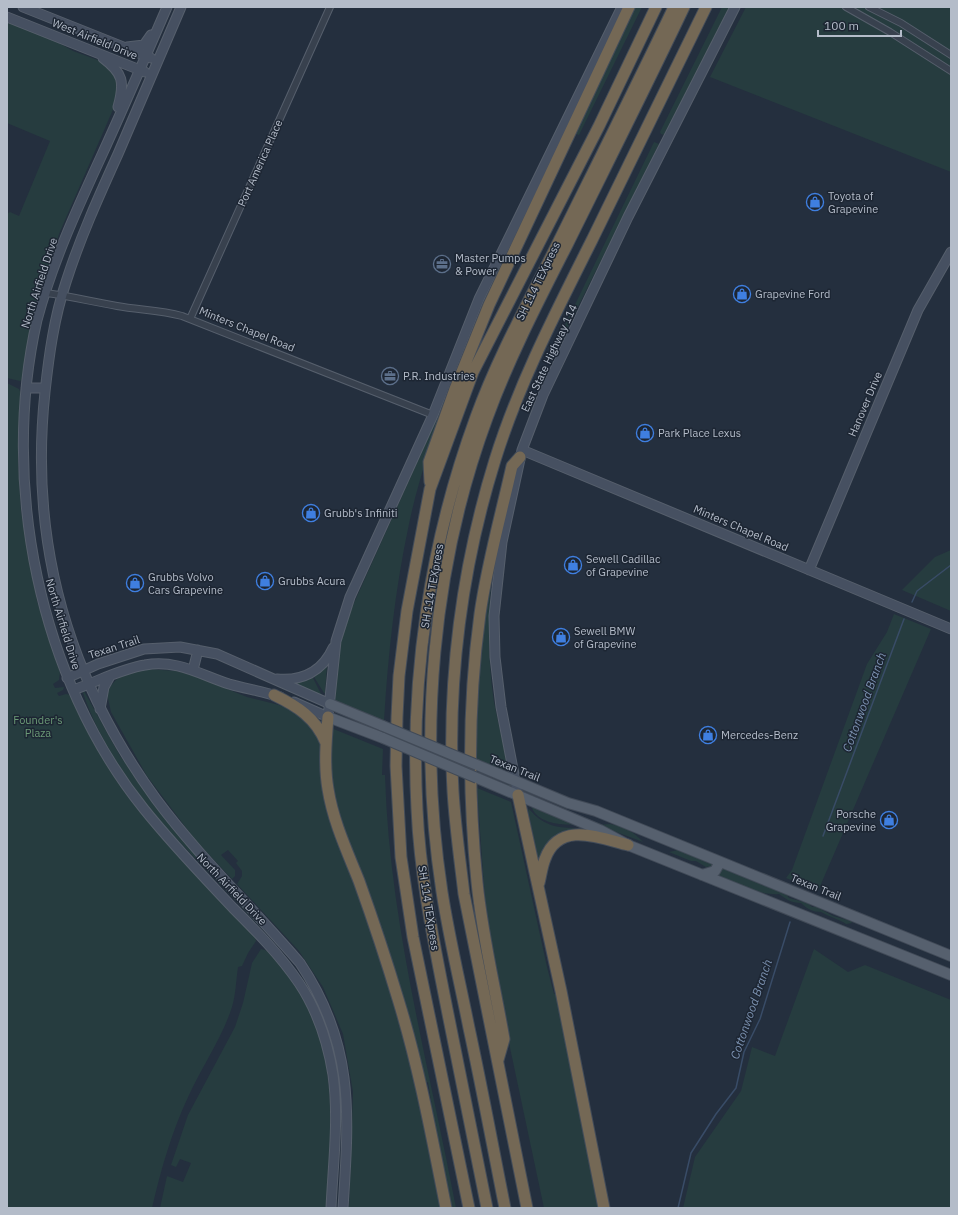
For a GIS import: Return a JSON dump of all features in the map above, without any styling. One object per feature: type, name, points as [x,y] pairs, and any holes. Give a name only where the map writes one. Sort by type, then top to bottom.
[{"type":"highway","points":[[430,489],[429,462],[476,337],[629,7]]},
{"type":"highway","points":[[469,1208],[413,937],[401,857],[396,766],[399,676],[407,611],[430,489],[473,372],[599,126],[656,7]]},
{"type":"highway","name":"SH 114 TEXpress","points":[[487,1208],[431,929],[420,850],[416,786],[415,729],[417,690],[426,611],[433,570],[450,500],[476,416],[508,343],[674,7]]},
{"type":"highway","name":"SH 114 TEXpress","points":[[505,1208],[448,924],[437,852],[432,780],[431,731],[440,611],[454,531],[464,493],[475,454],[501,382],[684,7]]},
{"type":"highway","points":[[527,1208],[464,894],[453,791],[452,739],[456,660],[466,578],[474,539],[495,460],[531,362],[706,7]]},
{"type":"highway","points":[[498,1063],[504,1039],[477,882],[470,755],[471,720],[476,644],[485,584],[512,466],[521,453]]},
{"type":"highway","points":[[274,695],[296,706],[313,720],[322,733],[326,744]]},
{"type":"highway","points":[[328,717],[326,774],[331,804],[342,838],[369,909],[399,1000],[422,1088],[446,1208]]},
{"type":"highway","points":[[518,795],[561,992],[604,1208]]},
{"type":"highway","points":[[538,888],[547,854],[552,846],[561,839],[577,833],[628,846]]},
{"type":"main road","name":"West Airfield Drive","points":[[24,7],[158,60]]},
{"type":"main road","points":[[125,48],[144,45],[149,39],[166,7]]},
{"type":"main road","name":"North Airfield Drive","points":[[166,7],[60,253],[37,321],[26,388],[23,459],[23,495],[32,563],[45,613],[67,678],[107,759],[144,810],[188,861],[286,965],[311,1004],[325,1042],[333,1077],[336,1122],[331,1208]]},
{"type":"main road","name":"North Airfield Drive","points":[[181,7],[84,232],[62,295],[47,363],[40,444],[44,520],[56,589],[83,670],[100,708],[159,802],[175,823],[300,963],[321,999],[337,1039],[345,1079],[348,1118],[343,1208]]},
{"type":"main road","points":[[270,678],[284,679],[310,674],[321,667],[330,655],[362,567],[432,415],[479,299],[622,7]]},
{"type":"main road","name":"East State Highway 114","points":[[518,795],[497,679],[494,616],[502,542],[521,453],[546,388],[628,217],[736,7]]},
{"type":"main road","name":"West Airfield Drive","points":[[7,16],[152,74]]},
{"type":"main road","points":[[93,51],[111,64],[122,78],[122,95],[106,144]]},
{"type":"main road","name":"Hanover Drive","points":[[809,570],[910,327],[928,291],[951,252]]},
{"type":"main road","points":[[26,388],[45,388]]},
{"type":"main road","name":"Minters Chapel Road","points":[[521,453],[951,629]]},
{"type":"main road","points":[[328,717],[336,642]]},
{"type":"main road","name":"Texan Trail","points":[[67,678],[120,655],[144,649],[180,647],[198,650],[234,661],[330,704],[515,781],[568,802],[596,810],[951,956]]},
{"type":"main road","points":[[193,670],[198,650]]},
{"type":"main road","points":[[73,690],[146,664],[163,663],[193,670],[228,684],[274,695],[383,738],[518,795],[600,830],[628,846],[844,932],[950,971]]},
{"type":"main road","points":[[100,708],[104,687],[110,676]]},
{"type":"main road","points":[[702,875],[715,870],[720,862]]},
{"type":"main road","points":[[844,932],[852,928],[860,918]]},
{"type":"street","name":"Port America Place","points":[[190,319],[330,7]]},
{"type":"street","points":[[846,7],[890,32],[951,71]]},
{"type":"street","points":[[869,7],[901,23],[951,55]]},
{"type":"street","name":"Minters Chapel Road","points":[[46,292],[108,305],[162,311],[190,319],[432,415]]},
{"type":"green space","points":[[632,7],[642,7],[579,135],[574,133]]},
{"type":"green space","points":[[722,7],[731,7],[664,135],[661,134],[660,132]]},
{"type":"green space","points":[[746,7],[951,7],[951,172],[710,77]]},
{"type":"green space","points":[[7,20],[45,35],[73,51],[103,62],[110,67],[117,78],[118,98],[59,234],[36,310],[23,379],[20,381],[7,378],[7,214],[10,212],[19,216],[50,141],[7,123]]},
{"type":"green space","points":[[654,142],[659,144],[553,357],[549,358]]},
{"type":"green space","name":"Founder's Plaza","points":[[7,383],[19,389],[21,394],[18,458],[21,511],[37,601],[60,672],[59,680],[53,684],[55,688],[64,687],[63,690],[57,693],[59,696],[66,694],[71,695],[92,737],[116,777],[134,803],[162,838],[255,937],[256,941],[242,966],[238,967],[234,997],[228,1018],[218,1041],[194,1084],[177,1122],[163,1165],[152,1208],[7,1208]]},
{"type":"green space","points":[[442,407],[416,495],[404,548],[393,622],[384,721],[335,702],[337,662],[345,623]]},
{"type":"green space","points":[[951,550],[951,611],[902,590],[935,557]]},
{"type":"green space","points":[[489,585],[491,585],[489,644],[492,687],[507,766],[502,769],[476,759],[478,672]]},
{"type":"green space","points":[[894,614],[931,629],[818,891],[786,878],[792,870],[867,664],[887,632]]},
{"type":"green space","points":[[327,665],[325,693],[324,693],[314,677]]},
{"type":"green space","points":[[148,669],[176,671],[195,676],[247,697],[279,705],[299,714],[320,737],[324,769],[411,1060],[442,1208],[349,1208],[353,1092],[343,1034],[323,987],[299,951],[237,884],[242,876],[242,871],[236,863],[238,861],[228,850],[221,855],[235,870],[235,876],[232,879],[196,841],[147,776],[111,712],[107,694],[114,683],[123,676]]},
{"type":"green space","points":[[311,677],[313,678],[322,696],[291,682]]},
{"type":"green space","points":[[84,691],[120,756],[265,930],[263,930],[155,816],[123,772],[105,742],[89,710],[83,693]]},
{"type":"green space","points":[[331,728],[383,749],[382,775],[385,775],[388,830],[402,938],[456,1208],[448,1208],[428,1082],[423,1084],[342,829],[331,778]]},
{"type":"green space","points":[[477,788],[511,802],[547,967],[554,994],[559,993],[601,1208],[544,1208],[495,977],[486,915]]},
{"type":"green space","points":[[531,805],[576,824],[557,824],[550,822],[538,816]]},
{"type":"green space","points":[[529,809],[544,822],[555,826],[575,828],[568,832],[539,864],[528,810]]},
{"type":"green space","points":[[610,824],[620,826],[628,830],[643,842],[598,825]]},
{"type":"green space","points":[[678,850],[712,864],[713,866],[706,867],[696,861],[691,861],[669,852]]},
{"type":"green space","points":[[723,868],[786,894],[789,898],[808,903],[812,907],[817,907],[833,916],[851,921],[852,923],[846,924],[821,912],[810,910],[801,903],[789,900],[779,894],[763,893],[736,884],[711,873]]},
{"type":"green space","points":[[261,949],[269,952],[276,959],[304,1001],[317,1028],[325,1057],[331,1116],[326,1208],[160,1208],[167,1176],[183,1182],[191,1163],[180,1159],[176,1167],[171,1165],[188,1115],[235,1027],[243,1003],[252,963]]},
{"type":"green space","points":[[814,949],[848,972],[865,965],[951,1000],[951,1208],[683,1208],[695,1157],[741,1091],[752,1047],[775,1056]]},
{"type":"waterway","name":"Cottonwood Branch","points":[[912,602],[917,591],[951,565]]},
{"type":"waterway","name":"Cottonwood Branch","points":[[823,836],[904,619]]},
{"type":"waterway","name":"Cottonwood Branch","points":[[678,1208],[691,1153],[716,1114],[736,1088],[744,1052],[760,1019],[790,922]]},
{"type":"place","name":"Toyota of Grapevine","points":[[815,202]]},
{"type":"place","name":"Master Pumps & Power","points":[[442,264]]},
{"type":"place","name":"Grapevine Ford","points":[[742,294]]},
{"type":"place","name":"P.R. Industries","points":[[390,376]]},
{"type":"place","name":"Park Place Lexus","points":[[645,433]]},
{"type":"place","name":"Grubb's Infiniti","points":[[311,513]]},
{"type":"place","name":"Sewell Cadillac of Grapevine","points":[[573,565]]},
{"type":"place","name":"Grubbs Acura","points":[[265,581]]},
{"type":"place","name":"Grubbs Volvo Cars Grapevine","points":[[135,583]]},
{"type":"place","name":"Sewell BMW of Grapevine","points":[[561,637]]},
{"type":"place","name":"Mercedes-Benz","points":[[708,735]]},
{"type":"place","name":"Porsche Grapevine","points":[[889,820]]}]
